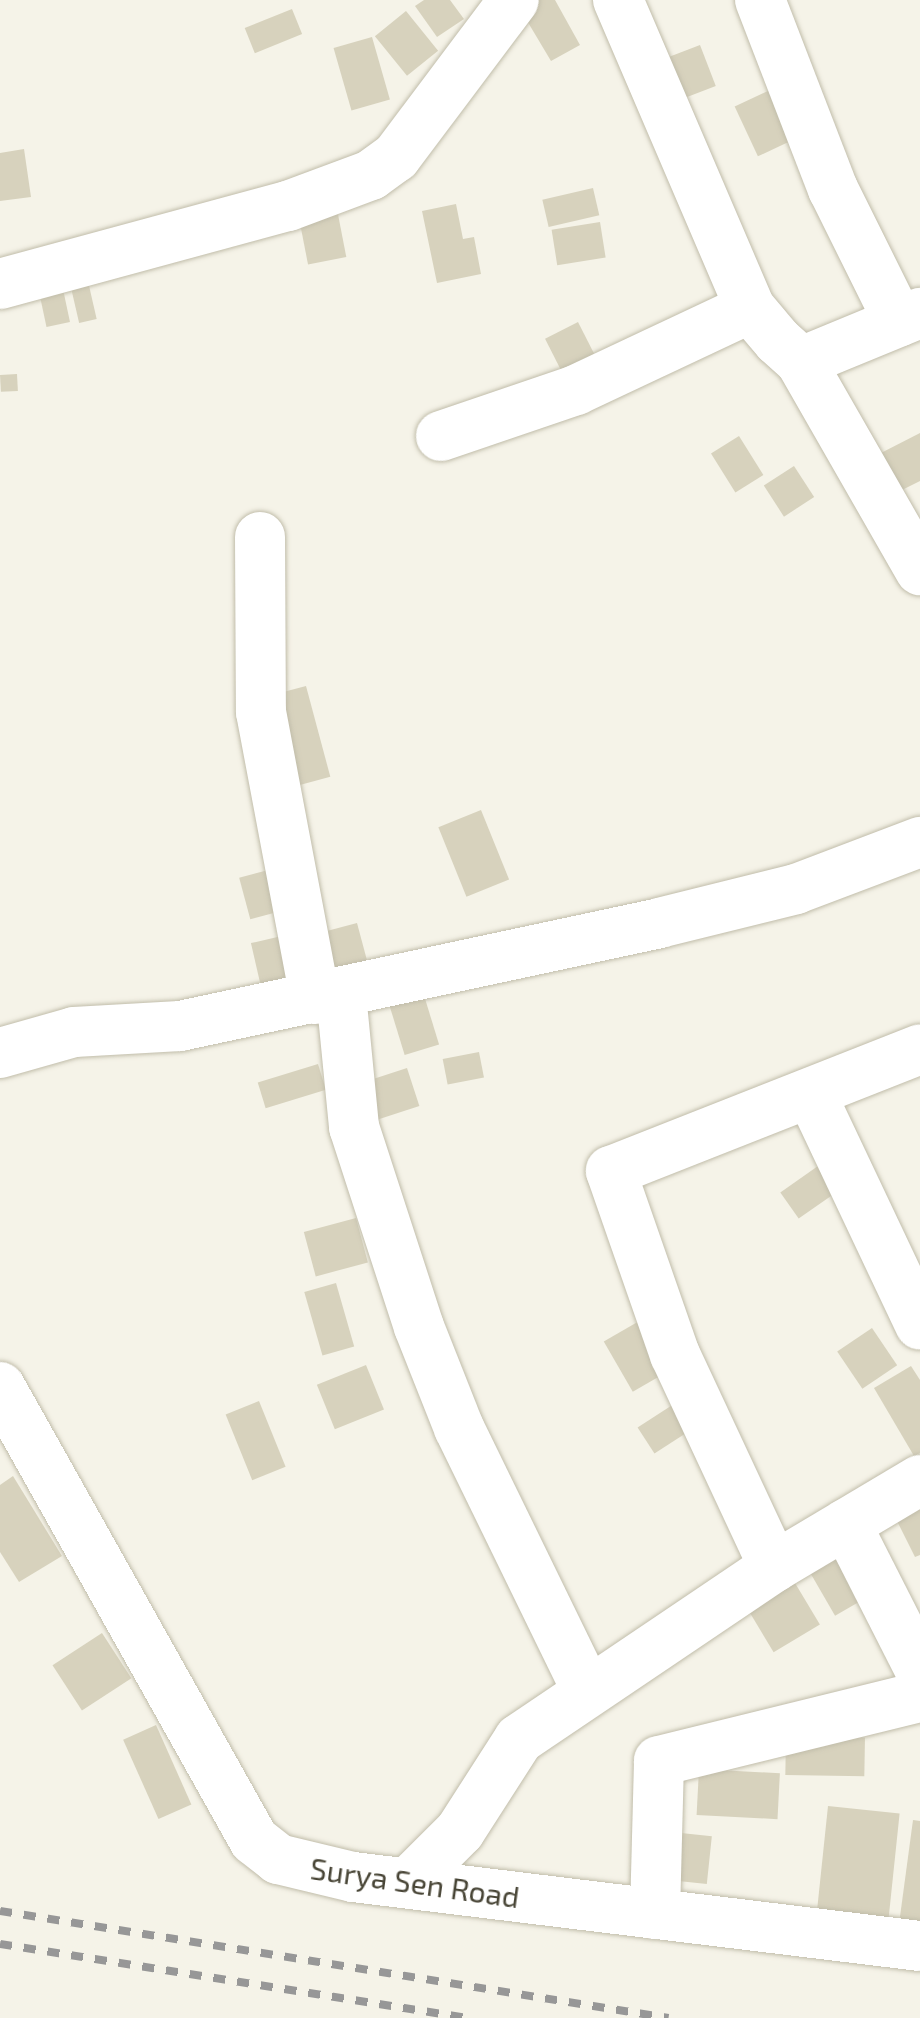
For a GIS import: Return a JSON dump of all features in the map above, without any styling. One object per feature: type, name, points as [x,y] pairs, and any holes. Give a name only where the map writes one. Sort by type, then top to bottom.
[{"type":"street","points":[[0,284],[288,206],[372,176],[396,156],[514,0]]},
{"type":"street","points":[[618,0],[750,308],[801,362],[920,570]]},
{"type":"street","points":[[760,0],[833,189],[909,318],[801,362]]},
{"type":"street","points":[[441,436],[576,390],[750,308]]},
{"type":"street","points":[[260,538],[261,712],[328,996],[354,1127],[419,1327],[459,1428],[587,1691]]},
{"type":"street","points":[[0,1052],[74,1032],[180,1026],[328,996],[796,889],[920,842]]},
{"type":"street","points":[[774,1567],[675,1355],[611,1170],[920,1049]]},
{"type":"street","points":[[811,1094],[920,1325]]},
{"type":"street","name":"Surya Sen Road","points":[[0,1388],[254,1840],[306,1869],[920,1946]]},
{"type":"street","points":[[409,1882],[460,1831],[519,1739],[774,1567],[920,1480]]},
{"type":"street","points":[[846,1524],[920,1670]]},
{"type":"street","points":[[655,1914],[659,1761],[920,1697]]},
{"type":"building","points":[[424,0],[450,0],[464,19],[437,37],[415,6]]},
{"type":"building","points":[[536,0],[555,0],[580,45],[551,61],[520,9]]},
{"type":"building","points":[[292,9],[302,34],[255,53],[245,28]]},
{"type":"building","points":[[406,11],[438,51],[407,76],[375,36]]},
{"type":"building","points":[[372,37],[390,99],[351,111],[334,48]]},
{"type":"building","points":[[700,45],[716,86],[673,103],[657,61]]},
{"type":"building","points":[[770,90],[793,140],[758,156],[735,106]]},
{"type":"building","points":[[24,149],[31,197],[0,201],[0,153]]},
{"type":"building","points":[[593,188],[599,215],[549,227],[542,200]]},
{"type":"building","points":[[336,204],[346,257],[308,264],[298,211]]},
{"type":"building","points":[[456,204],[463,239],[474,237],[481,274],[437,283],[422,211]]},
{"type":"building","points":[[600,222],[606,258],[557,265],[552,230]]},
{"type":"building","points":[[60,275],[70,322],[47,327],[37,280]]},
{"type":"building","points":[[87,277],[97,319],[79,323],[69,281]]},
{"type":"building","points":[[578,322],[596,358],[563,374],[545,339]]},
{"type":"building","points":[[17,374],[18,391],[1,392],[0,375]]},
{"type":"building","points":[[920,433],[920,481],[898,492],[879,454]]},
{"type":"building","points":[[739,436],[763,475],[735,492],[711,453]]},
{"type":"building","points":[[794,466],[814,497],[784,517],[764,486]]},
{"type":"building","points":[[306,686],[330,777],[290,788],[265,697]]},
{"type":"building","points":[[481,810],[509,880],[466,897],[438,827]]},
{"type":"building","points":[[272,869],[283,911],[250,919],[239,878]]},
{"type":"building","points":[[357,923],[367,961],[330,971],[320,933]]},
{"type":"building","points":[[286,935],[296,977],[261,985],[251,943]]},
{"type":"building","points":[[423,992],[439,1045],[405,1055],[389,1003]]},
{"type":"building","points":[[479,1052],[484,1078],[448,1085],[443,1059]]},
{"type":"building","points":[[318,1064],[326,1090],[266,1108],[258,1082]]},
{"type":"building","points":[[407,1068],[419,1106],[368,1123],[356,1085]]},
{"type":"building","points":[[818,1166],[836,1192],[799,1219],[780,1192]]},
{"type":"building","points":[[356,1218],[368,1262],[316,1276],[304,1232]]},
{"type":"building","points":[[336,1283],[354,1346],[322,1356],[304,1292]]},
{"type":"building","points":[[641,1320],[670,1370],[633,1392],[604,1342]]},
{"type":"building","points":[[872,1328],[897,1365],[862,1389],[837,1351]]},
{"type":"building","points":[[366,1365],[384,1410],[335,1429],[317,1385]]},
{"type":"building","points":[[911,1366],[920,1380],[920,1453],[914,1456],[874,1388]]},
{"type":"building","points":[[259,1401],[286,1467],[252,1480],[226,1414]]},
{"type":"building","points":[[677,1402],[694,1428],[654,1454],[638,1428]]},
{"type":"building","points":[[13,1476],[62,1556],[19,1582],[0,1552],[0,1485]]},
{"type":"building","points":[[920,1491],[920,1555],[915,1557],[890,1507]]},
{"type":"building","points":[[834,1546],[864,1599],[835,1616],[805,1563]]},
{"type":"building","points":[[789,1573],[820,1624],[774,1652],[743,1601]]},
{"type":"building","points":[[102,1633],[131,1678],[82,1710],[53,1665]]},
{"type":"building","points":[[156,1725],[191,1804],[158,1819],[123,1740]]},
{"type":"building","points":[[786,1736],[865,1737],[864,1776],[785,1775]]},
{"type":"building","points":[[699,1769],[780,1773],[777,1819],[697,1815]]},
{"type":"building","points":[[828,1806],[900,1814],[888,1921],[817,1913]]},
{"type":"building","points":[[913,1820],[920,1821],[920,1927],[899,1924]]},
{"type":"building","points":[[681,1833],[712,1836],[707,1884],[676,1881]]},
{"type":"railway","points":[[0,1911],[668,2018]]},
{"type":"railway","points":[[0,1944],[467,2018]]}]
